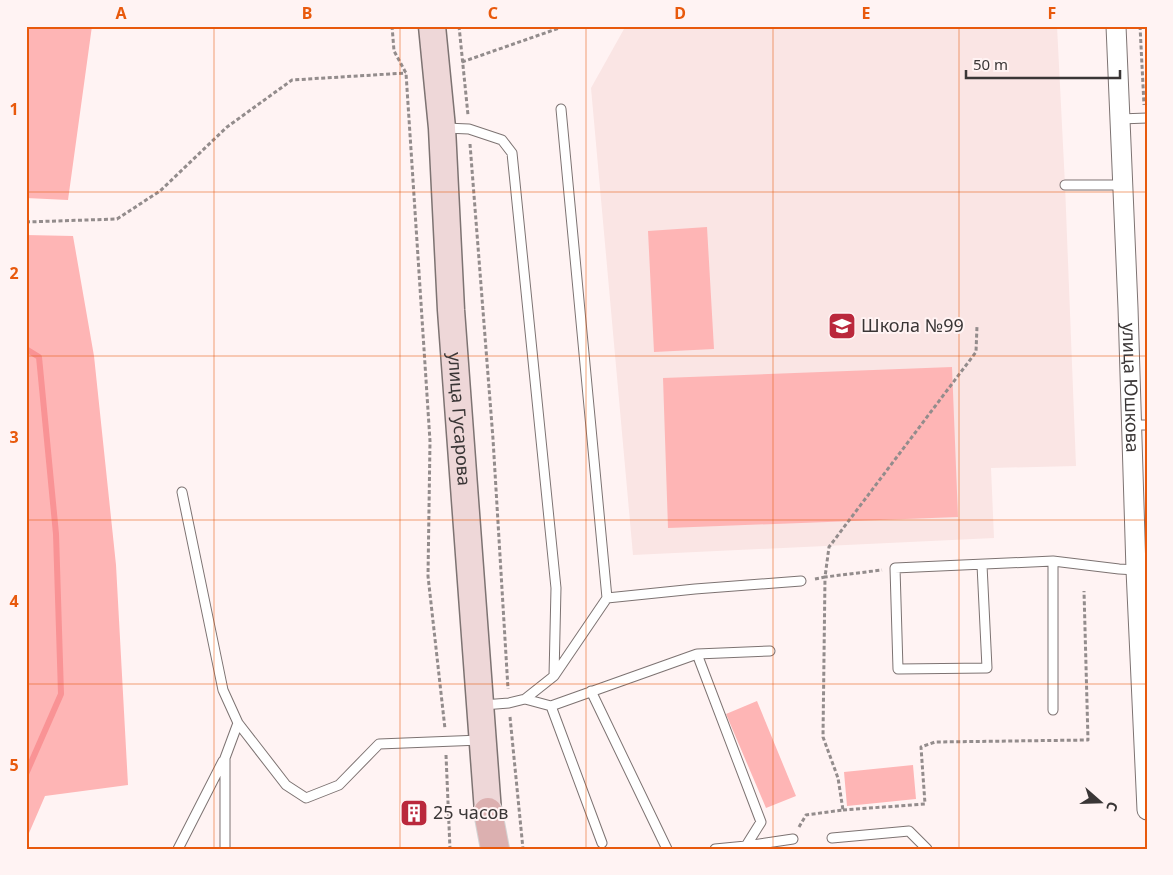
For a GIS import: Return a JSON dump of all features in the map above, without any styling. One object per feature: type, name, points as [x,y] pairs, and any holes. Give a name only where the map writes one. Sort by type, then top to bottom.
[{"type":"main road","name":"улица Гусарова","points":[[432,26],[442,128],[451,310],[488,812]]},
{"type":"main road","points":[[487,849],[488,812]]},
{"type":"main road","points":[[488,812],[495,849]]},
{"type":"street","name":"улица Юшкова","points":[[1116,26],[1128,308],[1139,425],[1136,570],[1143,610],[1147,810]]},
{"type":"lane","points":[[480,706],[525,699],[554,676],[607,598],[561,109]]},
{"type":"lane","points":[[1120,118],[1146,118]]},
{"type":"lane","points":[[442,128],[469,129],[502,140],[512,153],[556,588],[554,676]]},
{"type":"lane","points":[[1065,185],[1122,184]]},
{"type":"lane","points":[[182,492],[223,690],[238,723],[286,786],[306,798],[339,785],[379,744],[482,740]]},
{"type":"lane","points":[[982,565],[986,668],[898,670],[895,568],[1053,561],[1119,570],[1136,570]]},
{"type":"lane","points":[[1053,561],[1053,710]]},
{"type":"lane","points":[[607,598],[801,581]]},
{"type":"lane","points":[[525,699],[551,706],[697,654],[770,651]]},
{"type":"lane","points":[[697,654],[760,822],[746,846]]},
{"type":"lane","points":[[591,691],[667,849]]},
{"type":"lane","points":[[551,706],[602,843]]},
{"type":"lane","points":[[178,849],[225,758],[238,723]]},
{"type":"lane","points":[[225,758],[225,849]]},
{"type":"lane","points":[[832,838],[909,831],[927,849]]},
{"type":"lane","points":[[715,849],[793,839]]},
{"type":"path","points":[[392,26],[394,51],[406,73],[430,441],[428,576],[446,741],[450,849]]},
{"type":"path","points":[[459,26],[469,129],[493,439],[509,703],[523,849]]},
{"type":"path","points":[[462,62],[565,26]]},
{"type":"path","points":[[1140,26],[1146,118]]},
{"type":"path","points":[[26,222],[117,218],[160,191],[227,127],[292,80],[406,73]]},
{"type":"path","points":[[843,810],[838,778],[823,737],[825,577],[829,547],[976,352],[977,326]]},
{"type":"path","points":[[486,439],[493,439]]},
{"type":"path","points":[[430,441],[438,441]]},
{"type":"path","points":[[825,577],[895,568]]},
{"type":"path","points":[[793,839],[806,815],[843,810],[925,804],[921,747],[935,742],[1088,740],[1084,591]]},
{"type":"shaded area","points":[[26,26],[92,26],[68,200],[26,198]]},
{"type":"shaded area","name":"Школа №99","points":[[630,26],[1057,26],[1076,466],[991,468],[994,538],[633,555],[591,88],[624,29]]},
{"type":"shaded area","points":[[707,227],[714,349],[654,352],[648,231]]},
{"type":"shaded area","points":[[26,235],[73,236],[94,356],[116,565],[128,785],[45,796],[26,840]]},
{"type":"shaded area","points":[[952,367],[958,517],[668,528],[663,378]]},
{"type":"shaded area","points":[[757,701],[796,796],[766,808],[726,714]]},
{"type":"shaded area","points":[[913,765],[916,799],[847,806],[844,772]]},
{"type":"waterway","points":[[26,349],[39,357],[56,534],[61,694],[26,774]]},
{"type":"place","name":"Школа №99","points":[[842,326]]},
{"type":"place","name":"25 часов","points":[[414,813]]}]
